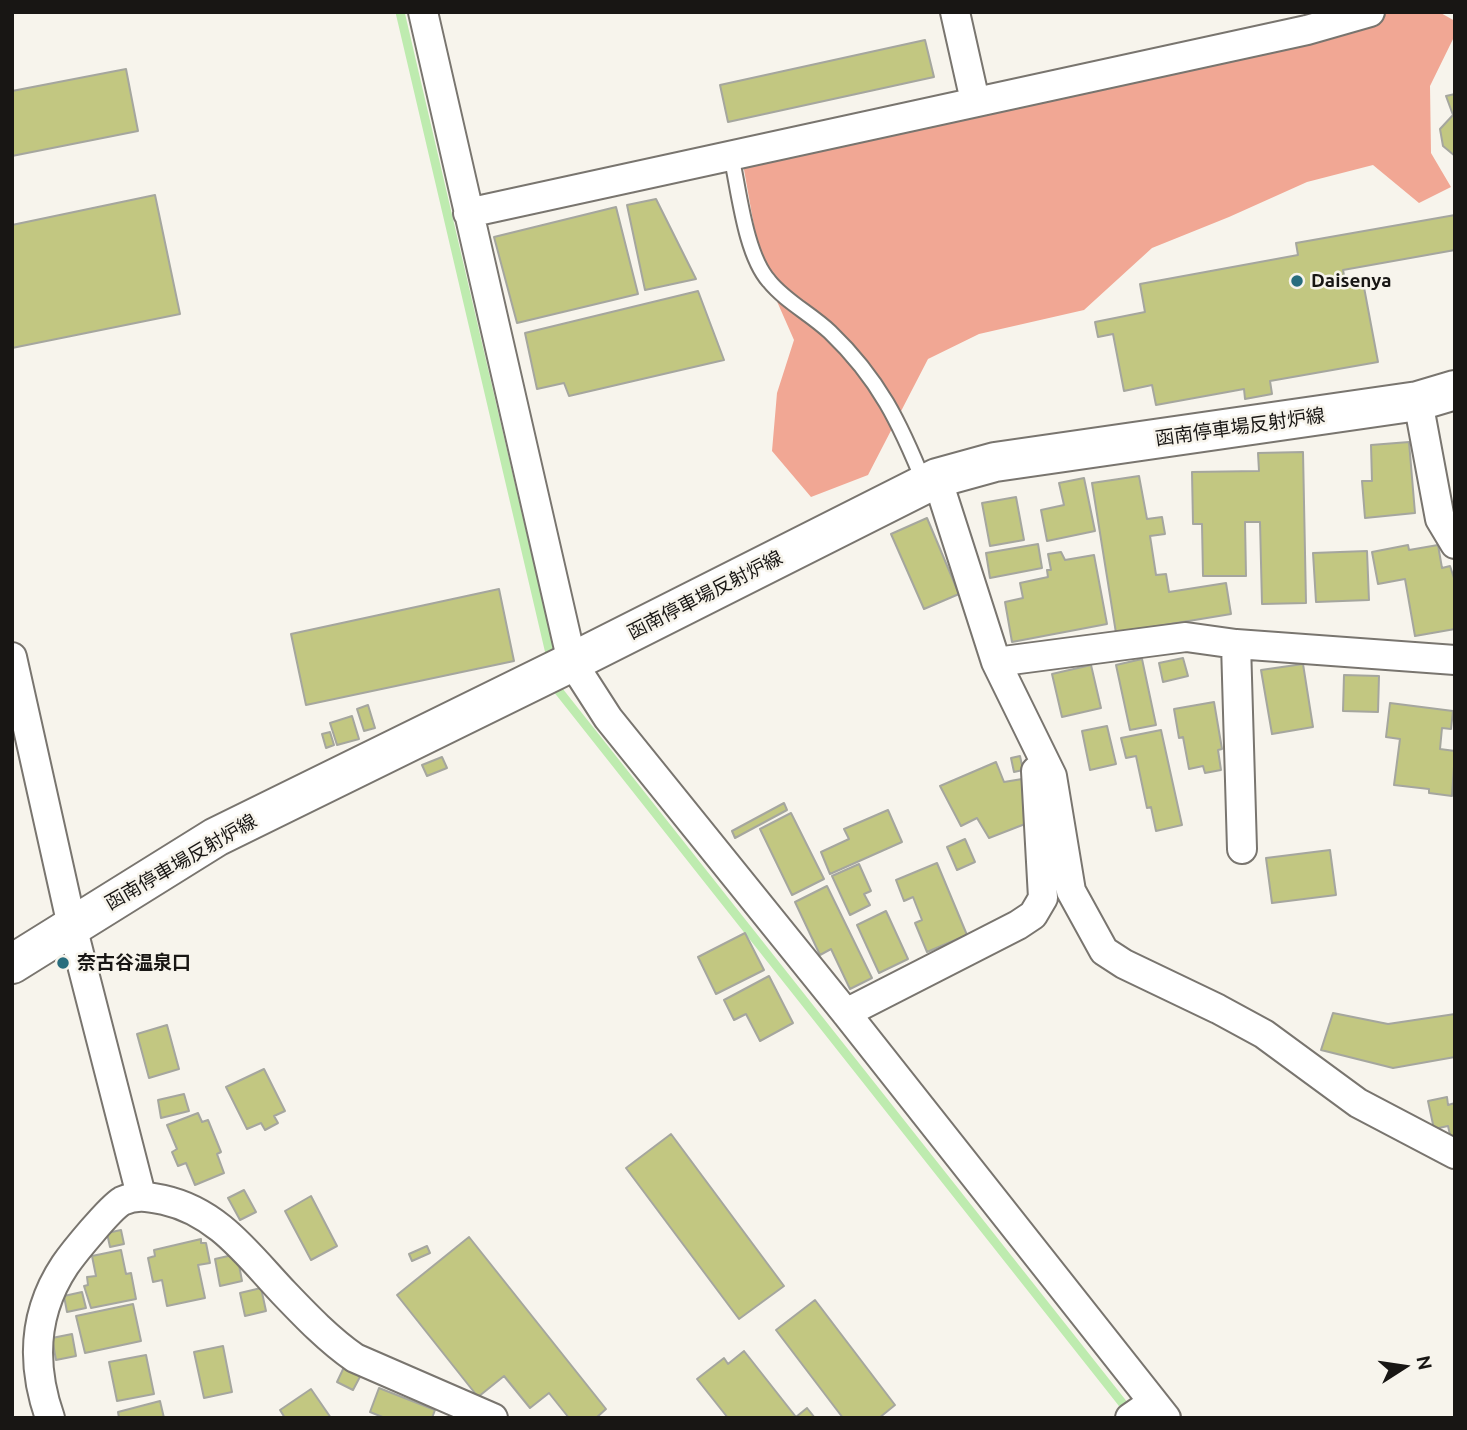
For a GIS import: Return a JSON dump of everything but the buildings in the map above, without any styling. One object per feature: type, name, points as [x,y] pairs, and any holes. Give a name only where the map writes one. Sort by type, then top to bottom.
[{"type":"main road","name":"函南停車場反射炉線","points":[[12,964],[216,837],[931,481],[995,462],[1418,401],[1455,390]]},
{"type":"street","points":[[423,12],[468,213],[561,667],[608,718],[846,1013],[1159,1410],[1130,1418]]},
{"type":"street","points":[[955,12],[975,101]]},
{"type":"street","points":[[468,213],[1307,30],[1370,12]]},
{"type":"street","points":[[1418,401],[1440,519],[1455,544]]},
{"type":"street","points":[[931,481],[996,662],[1052,776],[1071,891],[1104,951],[1124,964],[1264,1034],[1359,1103],[1455,1154]]},
{"type":"street","points":[[996,662],[1186,637],[1455,660]]},
{"type":"street","points":[[1236,643],[1242,849]]},
{"type":"street","points":[[12,657],[72,926],[141,1195]]},
{"type":"street","points":[[846,1013],[1033,915],[1043,898],[1036,784],[1037,747]]},
{"type":"street","points":[[50,1418],[40,1390],[37,1364],[40,1321],[49,1292],[66,1263],[121,1202],[141,1195],[175,1203],[205,1216],[216,1224],[236,1240],[285,1294],[338,1346],[355,1358],[493,1418]]},
{"type":"lane","points":[[731,155],[752,251],[768,281],[830,332],[880,390],[931,481]]},
{"type":"shaded area","points":[[1356,12],[1439,12],[1455,21],[1455,35],[1430,86],[1431,153],[1451,187],[1419,203],[1373,165],[1307,182],[1152,248],[1084,310],[979,334],[928,359],[868,475],[811,497],[772,451],[777,393],[794,340],[768,281],[757,243],[743,164]]},
{"type":"waterway","points":[[400,12],[552,662]]},
{"type":"waterway","points":[[555,679],[558,690],[1131,1414]]},
{"type":"place","name":"Daisenya","points":[[1297,281]]},
{"type":"place","name":"奈古谷温泉口","points":[[63,963]]}]
